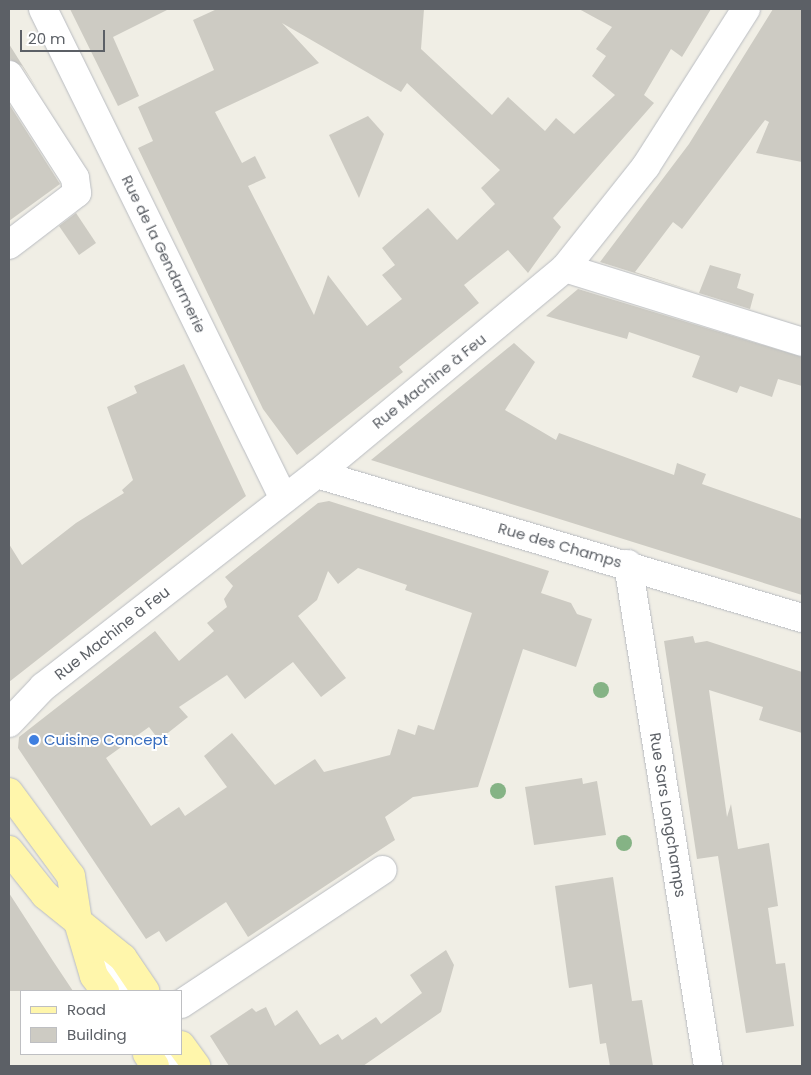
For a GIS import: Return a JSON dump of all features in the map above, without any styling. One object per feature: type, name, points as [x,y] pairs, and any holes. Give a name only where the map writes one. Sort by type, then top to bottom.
[{"type":"main road","points":[[9,788],[9,793],[71,876],[78,922],[94,976],[103,990]]},
{"type":"main road","points":[[9,850],[45,895],[123,958],[144,990]]},
{"type":"main road","points":[[182,1046],[196,1066]]},
{"type":"main road","points":[[148,1055],[156,1066]]},
{"type":"street","name":"Rue de la Gendarmerie","points":[[43,9],[284,499]]},
{"type":"street","name":"Rue Machine à Feu","points":[[9,723],[43,687],[317,474],[565,268],[646,166],[746,9]]},
{"type":"street","points":[[9,75],[75,178],[77,194],[9,245]]},
{"type":"street","points":[[565,268],[802,342]]},
{"type":"street","name":"Rue des Champs","points":[[317,474],[628,564],[802,618]]},
{"type":"street","name":"Rue Sars Longchamps","points":[[628,564],[708,1066]]},
{"type":"street","name":"Rue Machine à Feu","points":[[9,706],[43,687]]},
{"type":"street","points":[[182,1003],[383,870]]},
{"type":"street","points":[[78,922],[124,990]]},
{"type":"street","points":[[167,1055],[174,1066]]},
{"type":"building","points":[[70,9],[169,9],[113,37],[139,96],[118,106]]},
{"type":"building","points":[[217,9],[424,9],[421,49],[492,115],[508,97],[545,131],[556,118],[574,134],[615,95],[592,76],[606,56],[596,49],[612,27],[579,9],[711,9],[682,57],[671,49],[644,95],[654,103],[553,218],[561,227],[528,273],[508,250],[464,285],[479,303],[399,367],[403,372],[297,455],[263,409],[138,148],[153,141],[138,107],[214,70],[193,20]],"holes":[[[282,23],[401,92],[407,83],[500,170],[481,188],[495,204],[457,240],[428,208],[382,248],[395,265],[382,275],[402,299],[367,326],[328,275],[314,315],[248,186],[266,178],[255,156],[242,163],[215,112],[319,63]]]},
{"type":"building","points":[[773,9],[802,9],[802,162],[756,153],[769,122],[765,120],[682,229],[673,222],[635,272],[699,293],[710,265],[741,274],[737,288],[754,294],[750,309],[600,262],[689,144]]},
{"type":"building","points":[[9,44],[38,90],[22,66],[9,59]]},
{"type":"building","points":[[9,104],[60,184],[9,221]]},
{"type":"building","points":[[368,116],[384,134],[359,198],[329,135]]},
{"type":"building","points":[[76,213],[96,243],[79,255],[59,226]]},
{"type":"building","points":[[578,289],[802,357],[802,386],[778,379],[772,397],[740,386],[737,393],[692,377],[700,356],[629,332],[627,339],[546,316]]},
{"type":"building","points":[[514,343],[535,362],[505,410],[556,440],[559,433],[674,475],[677,463],[706,474],[702,484],[802,519],[802,595],[371,460]]},
{"type":"building","points":[[184,364],[246,496],[9,682],[9,544],[22,565],[76,523],[124,493],[122,490],[133,480],[107,407],[137,393],[134,386]]},
{"type":"building","points":[[329,501],[549,571],[541,593],[571,603],[577,614],[592,619],[576,667],[523,649],[478,787],[413,797],[385,817],[395,840],[248,937],[226,902],[166,942],[159,931],[146,939],[18,748],[19,737],[155,631],[179,661],[214,631],[207,623],[227,607],[224,599],[233,586],[225,577],[318,503]],"holes":[[[358,568],[407,585],[405,590],[472,613],[434,730],[418,725],[415,735],[398,729],[390,755],[324,772],[315,759],[275,785],[232,733],[204,756],[227,787],[185,816],[179,807],[151,826],[106,758],[149,727],[159,740],[188,717],[179,707],[227,675],[245,699],[293,662],[321,697],[346,678],[298,616],[317,600],[328,571],[338,584]]]},
{"type":"building","points":[[693,636],[695,643],[707,641],[802,672],[802,733],[759,720],[763,707],[709,690],[727,817],[731,804],[738,849],[769,843],[778,906],[768,908],[776,964],[785,963],[794,1026],[746,1033],[718,856],[697,859],[664,641]]},
{"type":"building","points":[[582,778],[583,784],[597,781],[606,835],[534,845],[525,787]]},
{"type":"building","points":[[613,877],[632,1001],[642,1000],[653,1066],[610,1066],[606,1043],[600,1044],[592,984],[569,988],[555,886]]},
{"type":"building","points":[[9,893],[72,990],[9,991]]},
{"type":"building","points":[[446,950],[454,965],[441,1012],[363,1066],[229,1066],[210,1036],[252,1008],[256,1012],[266,1007],[275,1026],[297,1010],[320,1045],[338,1034],[342,1040],[376,1017],[381,1024],[422,993],[410,975]]},
{"type":"place","name":"Cuisine Concept","points":[[34,740]]}]
